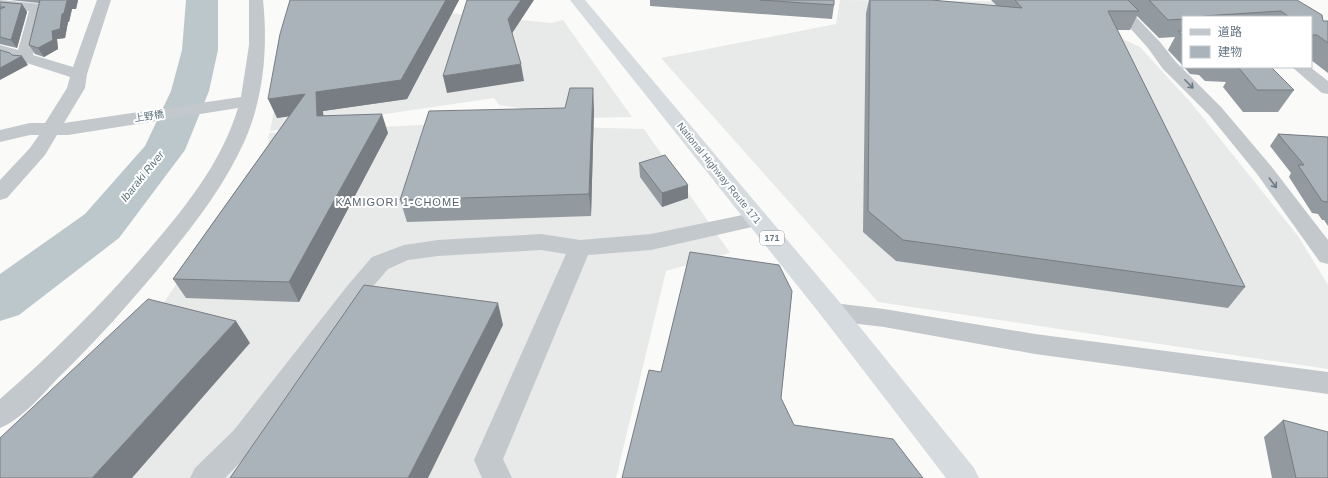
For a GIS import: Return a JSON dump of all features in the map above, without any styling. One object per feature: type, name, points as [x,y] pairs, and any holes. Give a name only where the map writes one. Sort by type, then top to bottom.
[{"type":"highway","name":"National Highway Route 171","points":[[577,0],[833,312],[964,478]]},
{"type":"street","points":[[0,193],[60,129],[76,88],[79,74],[104,0]]},
{"type":"street","points":[[1112,0],[1161,44],[1169,64],[1215,111],[1328,256]]},
{"type":"street","points":[[0,416],[80,341],[132,285],[200,202],[233,145],[243,122],[239,103],[256,62],[259,3]]},
{"type":"street","points":[[0,4],[37,7],[24,59]]},
{"type":"street","points":[[0,50],[24,59],[79,74]]},
{"type":"street","points":[[1301,68],[1328,89]]},
{"type":"street","name":"上野橋","points":[[0,136],[30,129],[60,129],[239,103]]},
{"type":"street","points":[[205,478],[249,433],[356,291],[380,263],[404,253],[438,248],[541,242],[580,248],[651,242],[757,220]]},
{"type":"street","points":[[497,478],[488,460],[580,248]]},
{"type":"street","points":[[833,312],[884,318],[1035,344],[1328,383]]},
{"type":"shaded area","points":[[289,0],[392,0],[387,7],[551,23],[563,20],[632,117],[587,118],[499,105],[494,98],[270,131],[288,40]]},
{"type":"shaded area","points":[[840,0],[1043,2],[1140,47],[1192,104],[1298,236],[1328,285],[1328,369],[878,302],[661,58],[836,24]]},
{"type":"shaded area","points":[[517,120],[535,126],[644,129],[730,253],[666,271],[616,478],[0,478],[160,308],[268,151],[269,133]]},
{"type":"building","points":[[40,0],[71,0],[67,1],[64,13],[62,14],[60,29],[52,31],[53,40],[38,48],[29,45]]},
{"type":"building","points":[[290,0],[446,0],[401,80],[316,92],[317,116],[382,114],[289,282],[173,279],[305,94],[268,99],[280,34]]},
{"type":"building","points":[[467,0],[521,0],[508,19],[521,64],[443,76]]},
{"type":"building","points":[[760,0],[834,0],[834,5]]},
{"type":"building","points":[[870,0],[931,0],[1022,8],[1015,0],[1128,0],[1139,11],[1108,11],[1245,287],[903,240],[868,211]]},
{"type":"building","points":[[1149,0],[1297,0],[1322,15],[1323,21],[1328,21],[1328,43],[1317,35],[1312,35],[1312,16],[1288,16],[1281,11],[1182,16],[1182,19],[1168,20]]},
{"type":"building","points":[[0,2],[22,4],[11,40],[0,37],[0,9],[5,7],[0,7]]},
{"type":"building","points":[[0,50],[12,55],[22,56],[0,68]]},
{"type":"building","points":[[1239,68],[1272,68],[1294,90],[1257,90]]},
{"type":"building","points":[[570,88],[593,88],[589,194],[400,200],[429,111],[565,108]]},
{"type":"building","points":[[1278,134],[1328,137],[1328,202],[1322,201],[1298,165],[1304,165]]},
{"type":"building","points":[[665,155],[688,185],[662,193],[639,163]]},
{"type":"building","points":[[690,252],[779,265],[792,291],[781,398],[794,425],[893,439],[923,478],[622,478],[649,370],[661,372]]},
{"type":"building","points":[[364,285],[498,303],[408,478],[230,478]]},
{"type":"building","points":[[148,299],[236,321],[92,478],[0,478],[0,438]]},
{"type":"building","points":[[1283,420],[1328,432],[1328,478],[1296,478]]},
{"type":"waterway","name":"Ibaraki River","points":[[0,301],[102,226],[164,150],[190,91],[200,50],[202,0]]},
{"type":"district","name":"KAMIGORI 1-CHOME","points":[[398,202]]}]
